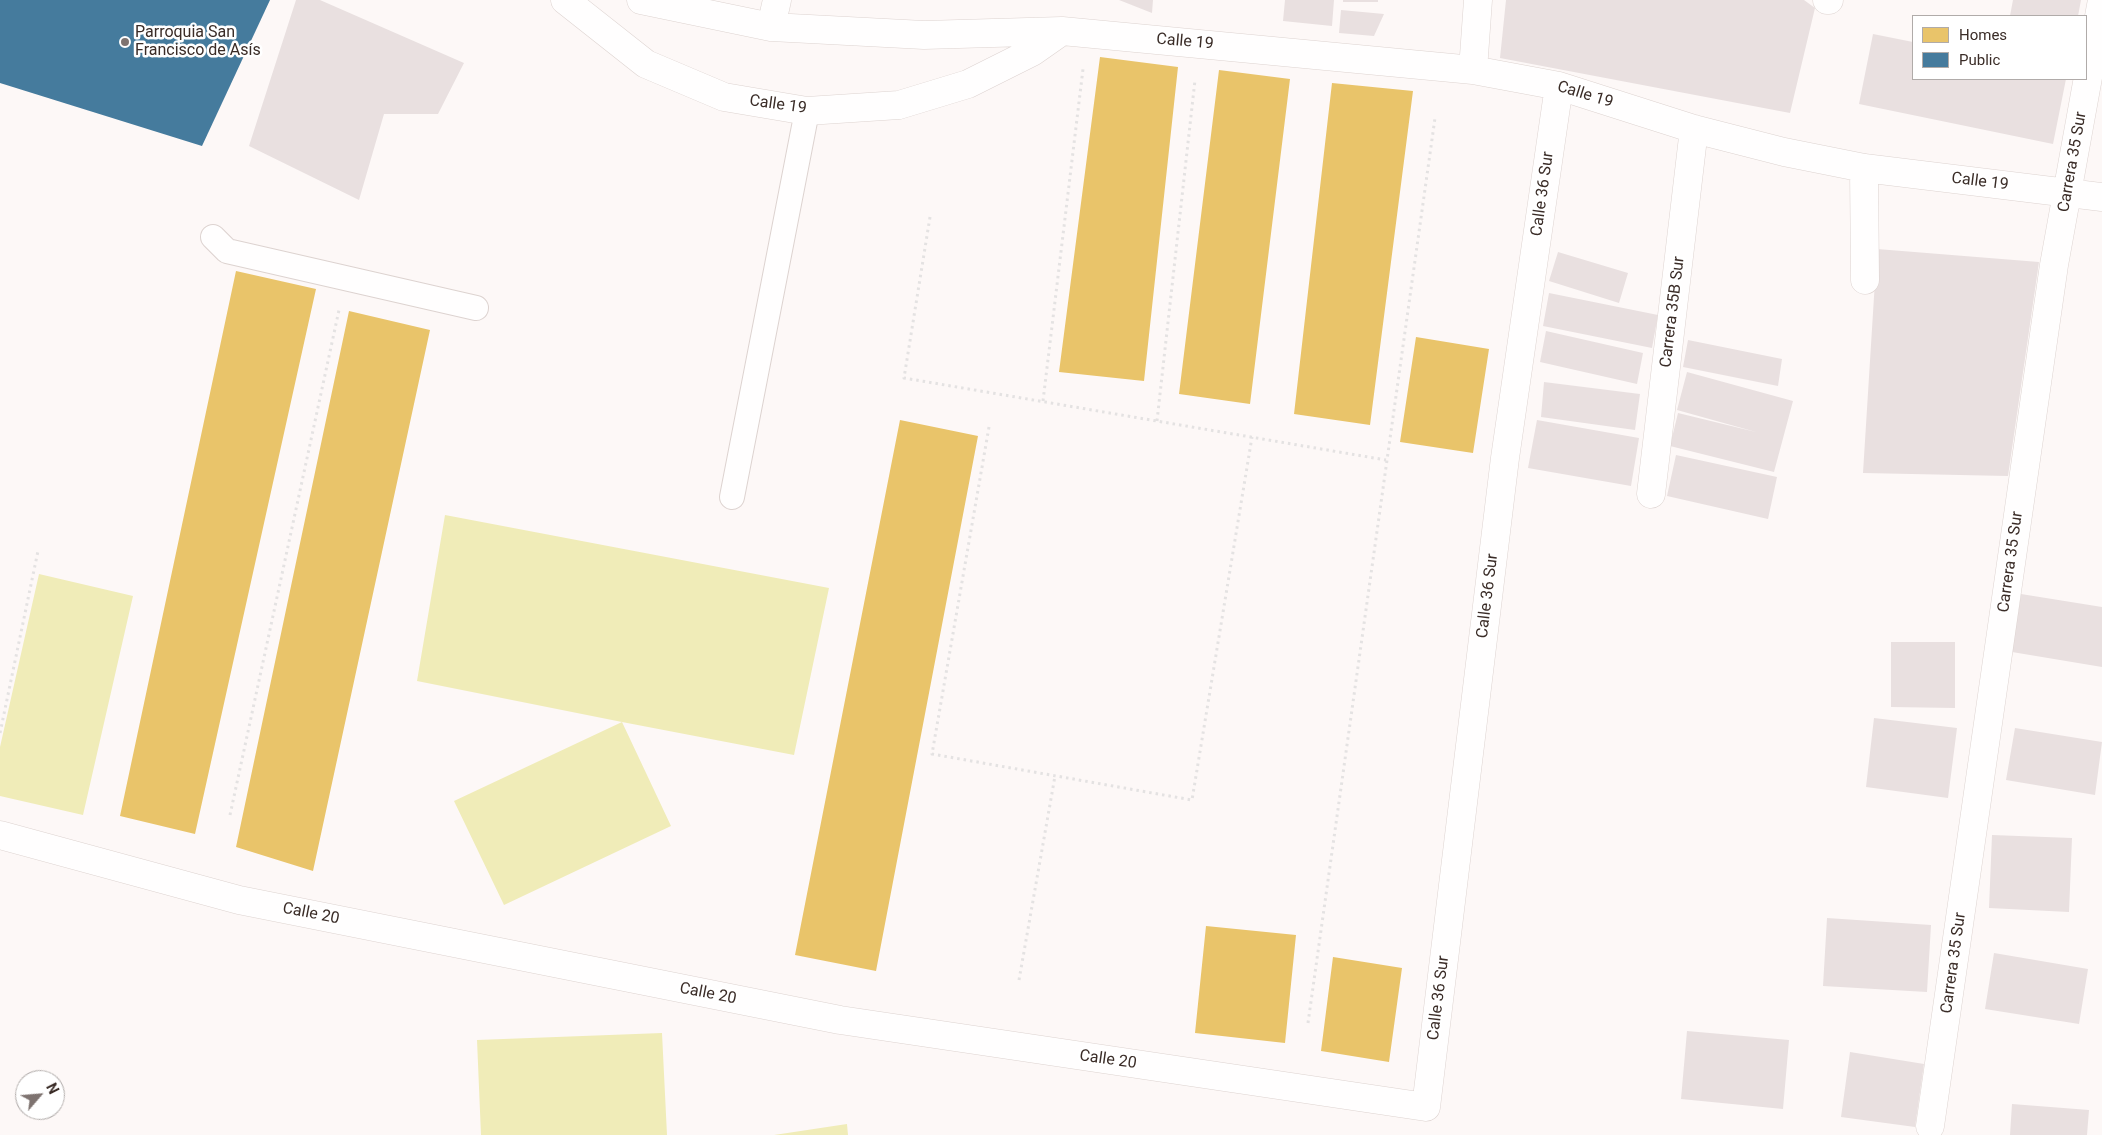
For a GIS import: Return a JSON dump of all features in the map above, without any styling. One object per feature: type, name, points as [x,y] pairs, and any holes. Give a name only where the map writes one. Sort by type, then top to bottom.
[{"type":"street","name":"Calle 19","points":[[565,0],[646,64],[724,97],[807,111],[899,105],[968,84],[1032,52],[1062,31]]},
{"type":"street","name":"Calle 19","points":[[641,0],[772,27],[924,36],[1062,31],[1473,70],[1559,86],[1694,129],[1784,152],[1864,168],[2102,197]]},
{"type":"street","points":[[772,27],[776,0]]},
{"type":"street","points":[[1473,70],[1478,0]]},
{"type":"street","name":"Carrera 35 Sur","points":[[1930,1126],[2054,265],[2102,0]]},
{"type":"street","name":"Calle 36 Sur","points":[[1426,1106],[1505,458],[1559,86]]},
{"type":"street","name":"Carrera 35B Sur","points":[[1651,494],[1694,129]]},
{"type":"street","points":[[1864,168],[1865,280]]},
{"type":"street","name":"Calle 20","points":[[0,835],[239,900],[840,1020],[1426,1106]]},
{"type":"lane","points":[[732,497],[807,111]]},
{"type":"lane","points":[[213,237],[227,250],[476,308]]},
{"type":"path","points":[[1043,402],[1083,69]]},
{"type":"path","points":[[1157,421],[1196,79]]},
{"type":"path","points":[[1308,1023],[1435,118]]},
{"type":"path","points":[[930,217],[904,378],[1386,460]]},
{"type":"path","points":[[230,815],[346,278]]},
{"type":"path","points":[[989,427],[932,754],[1192,800],[1252,437]]},
{"type":"path","points":[[0,732],[38,550]]},
{"type":"path","points":[[1019,980],[1055,776]]},
{"type":"shaded area","points":[[445,515],[829,588],[794,755],[417,681]]},
{"type":"shaded area","points":[[39,574],[133,596],[83,815],[0,796],[0,747]]},
{"type":"shaded area","points":[[622,722],[671,826],[504,905],[454,801]]},
{"type":"shaded area","points":[[662,1033],[667,1135],[481,1135],[477,1040]]},
{"type":"shaded area","points":[[847,1124],[848,1135],[774,1135]]},
{"type":"building: Homes","points":[[1100,57],[1178,67],[1144,381],[1059,372]]},
{"type":"building: Homes","points":[[1219,70],[1290,79],[1250,404],[1179,394]]},
{"type":"building: Homes","points":[[1332,83],[1413,91],[1370,425],[1294,414]]},
{"type":"building: Homes","points":[[236,271],[316,289],[195,834],[120,816]]},
{"type":"building: Homes","points":[[349,311],[430,330],[313,871],[236,847]]},
{"type":"building: Homes","points":[[1416,337],[1489,349],[1473,453],[1400,442]]},
{"type":"building: Homes","points":[[900,420],[978,436],[876,971],[795,955]]},
{"type":"building: Homes","points":[[1206,926],[1296,935],[1285,1043],[1195,1033]]},
{"type":"building: Homes","points":[[1333,957],[1402,968],[1389,1062],[1321,1051]]},
{"type":"building: Public","name":"Parroquia San Francisco de Asís","points":[[0,0],[270,0],[202,146],[0,83]]},
{"type":"building: Other","points":[[296,0],[320,0],[464,63],[438,114],[384,114],[359,200],[249,146]]},
{"type":"building: Other","points":[[1119,0],[1153,0],[1152,13]]},
{"type":"building: Other","points":[[1285,0],[1334,0],[1332,26],[1283,21]]},
{"type":"building: Other","points":[[1343,0],[1378,0],[1378,2],[1343,2]]},
{"type":"building: Other","points":[[1506,0],[1804,0],[1815,8],[1790,113],[1500,58]]},
{"type":"building: Other","points":[[2013,0],[2081,0],[2078,15],[2010,15]]},
{"type":"building: Other","points":[[1341,10],[1384,14],[1374,36],[1339,33]]},
{"type":"building: Other","points":[[1873,34],[1912,42],[1912,80],[2066,80],[2053,144],[1859,104]]},
{"type":"building: Other","points":[[1877,249],[2039,262],[2008,476],[1863,473]]},
{"type":"building: Other","points":[[1558,252],[1628,273],[1619,303],[1549,281]]},
{"type":"building: Other","points":[[1549,293],[1658,315],[1652,348],[1543,326]]},
{"type":"building: Other","points":[[1546,331],[1643,353],[1637,384],[1540,362]]},
{"type":"building: Other","points":[[1688,340],[1782,359],[1778,386],[1683,367]]},
{"type":"building: Other","points":[[1687,372],[1793,401],[1774,472],[1670,446],[1678,413],[1756,432],[1677,410]]},
{"type":"building: Other","points":[[1544,382],[1640,394],[1635,430],[1541,417]]},
{"type":"building: Other","points":[[1537,420],[1639,438],[1631,486],[1528,468]]},
{"type":"building: Other","points":[[1676,455],[1777,477],[1768,519],[1667,496]]},
{"type":"building: Other","points":[[2021,594],[2102,607],[2102,667],[2012,652]]},
{"type":"building: Other","points":[[1891,642],[1955,642],[1955,708],[1891,707]]},
{"type":"building: Other","points":[[1874,718],[1957,728],[1948,798],[1866,787]]},
{"type":"building: Other","points":[[2015,728],[2102,742],[2095,795],[2006,780]]},
{"type":"building: Other","points":[[1992,835],[2072,838],[2069,912],[1989,908]]},
{"type":"building: Other","points":[[1827,918],[1931,925],[1927,992],[1823,986]]},
{"type":"building: Other","points":[[1994,953],[2088,969],[2079,1024],[1985,1009]]},
{"type":"building: Other","points":[[1687,1031],[1789,1040],[1783,1109],[1681,1099]]},
{"type":"building: Other","points":[[1850,1052],[1924,1064],[1915,1127],[1841,1117]]},
{"type":"building: Other","points":[[2012,1104],[2089,1110],[2087,1135],[2010,1135]]},
{"type":"place","name":"Parroquia San Francisco de Asís","points":[[125,42]]}]
